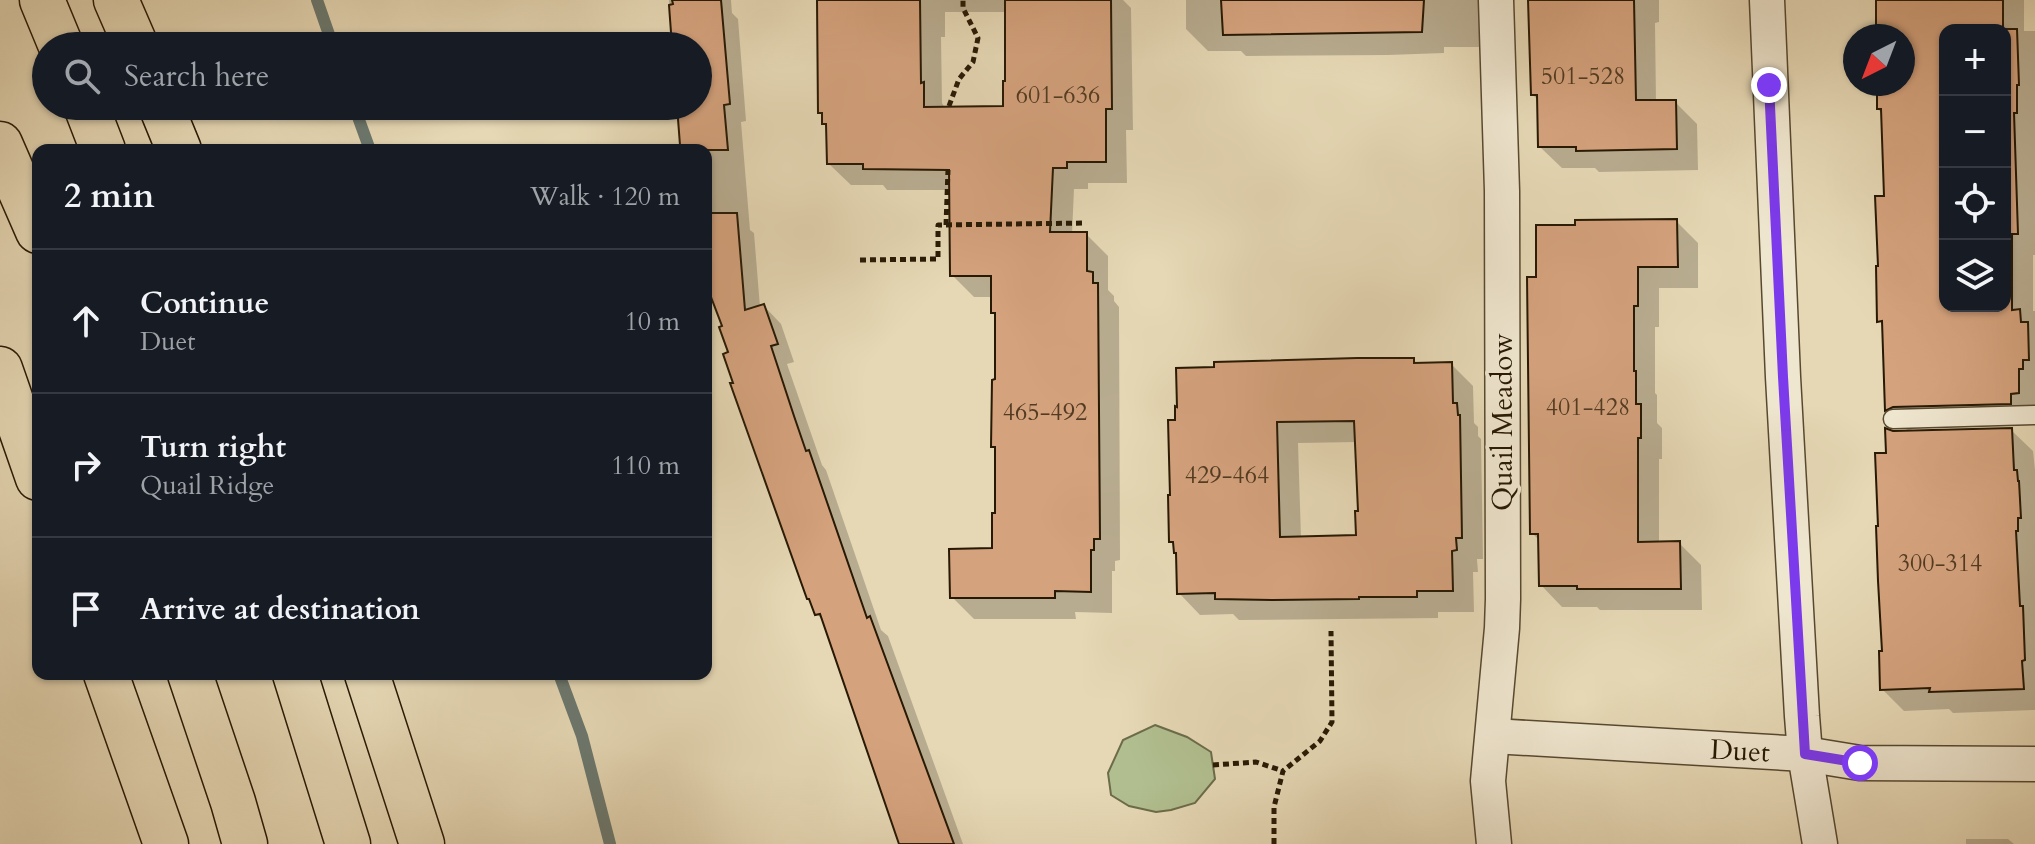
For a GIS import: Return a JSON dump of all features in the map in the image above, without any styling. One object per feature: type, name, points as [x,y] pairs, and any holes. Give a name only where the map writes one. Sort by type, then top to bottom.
[{"type":"highway","points":[[42,0],[55,32]]},
{"type":"highway","points":[[116,0],[130,32]]},
{"type":"highway","points":[[91,120],[101,144]]},
{"type":"highway","points":[[167,120],[177,144]]},
{"type":"highway","points":[[0,144],[32,217]]},
{"type":"highway","points":[[0,369],[32,461]]},
{"type":"highway","points":[[108,680],[166,844]]},
{"type":"highway","points":[[192,680],[245,844]]},
{"type":"highway","points":[[297,680],[348,844]]},
{"type":"highway","points":[[369,680],[422,844]]},
{"type":"street","name":"Quail Meadow","points":[[1494,844],[1488,781],[1503,599],[1502,191],[1496,0]]},
{"type":"street","points":[[1767,0],[1781,346],[1805,754],[1820,844]]},
{"type":"street","name":"Duet","points":[[1493,736],[1805,754],[1860,763],[2035,764]]},
{"type":"lane","points":[[1893,419],[2035,415]]},
{"type":"path","points":[[949,106],[959,79],[973,62],[978,38],[963,8],[963,0]]},
{"type":"path","points":[[946,225],[948,170]]},
{"type":"path","points":[[860,260],[938,259],[938,225],[1086,223]]},
{"type":"path","points":[[1274,844],[1274,807],[1283,771],[1320,741],[1332,722],[1331,631]]},
{"type":"path","points":[[1213,765],[1256,762],[1283,771]]},
{"type":"green space","points":[[1155,725],[1187,737],[1211,752],[1215,779],[1195,803],[1156,812],[1129,806],[1111,795],[1108,773],[1123,740]]},
{"type":"building","points":[[672,0],[721,0],[730,104],[724,105],[728,150],[712,150],[712,144],[680,144],[678,120],[712,120],[712,32],[671,32],[669,5],[673,4]]},
{"type":"building","points":[[817,0],[920,0],[924,107],[1003,106],[1005,0],[1111,0],[1112,109],[1106,109],[1106,162],[1067,162],[1067,168],[1053,168],[1050,232],[1087,232],[1087,271],[1093,272],[1093,283],[1098,283],[1100,539],[1094,539],[1094,550],[1091,550],[1091,592],[1055,591],[1055,598],[950,598],[949,549],[992,548],[992,513],[995,513],[995,447],[991,447],[995,313],[991,313],[991,276],[950,276],[949,170],[863,169],[863,164],[827,164],[826,124],[822,124],[822,113],[818,113]]},
{"type":"building","points":[[1221,0],[1424,0],[1422,32],[1223,35]]},
{"type":"building","points":[[1528,0],[1634,0],[1636,100],[1676,100],[1677,149],[1576,151],[1576,147],[1538,147],[1537,95],[1531,95]]},
{"type":"building","points":[[1876,0],[2003,0],[2003,24],[1939,24],[1939,312],[2011,312],[2011,29],[2017,29],[2019,85],[2017,113],[2014,113],[2018,234],[2012,234],[2012,310],[2020,309],[2021,322],[2028,322],[2029,360],[2023,360],[2023,369],[2019,369],[2019,393],[2011,394],[2011,404],[1893,407],[1885,411],[1882,321],[1877,322],[1875,196],[1884,196],[1881,109],[1877,109],[1877,96],[1915,96],[1915,24],[1876,24]]},
{"type":"building","points":[[712,213],[737,213],[745,310],[764,304],[778,344],[771,346],[806,451],[809,450],[867,618],[870,616],[954,844],[899,844],[820,614],[815,615],[807,599],[730,383],[733,383],[723,354],[728,352],[719,327],[722,326],[712,300]]},
{"type":"building","points":[[1677,219],[1678,267],[1638,267],[1638,306],[1634,306],[1634,371],[1636,404],[1641,404],[1638,542],[1680,541],[1681,589],[1539,586],[1538,534],[1530,534],[1527,277],[1536,277],[1536,225],[1575,225],[1575,220]]},
{"type":"building","points":[[1414,358],[1414,363],[1452,362],[1453,403],[1457,403],[1460,415],[1462,538],[1456,538],[1457,550],[1452,551],[1453,591],[1417,591],[1417,597],[1273,600],[1215,599],[1215,593],[1177,594],[1176,553],[1173,542],[1169,542],[1168,495],[1168,420],[1175,420],[1177,407],[1176,368],[1214,367],[1214,362]],"holes":[[[1354,421],[1358,511],[1355,511],[1356,535],[1280,537],[1277,422]]]},
{"type":"building","points":[[1885,428],[1893,431],[2012,428],[2021,518],[2018,518],[2016,531],[2020,606],[2023,606],[2024,689],[1880,690],[1879,651],[1882,651],[1875,453],[1886,453]]},
{"type":"waterway","points":[[317,0],[328,32]]},
{"type":"waterway","points":[[359,120],[368,144]]},
{"type":"waterway","points":[[561,680],[582,736],[610,844]]},
{"type":"route","points":[[1769,85],[1805,754],[1860,763]]}]
